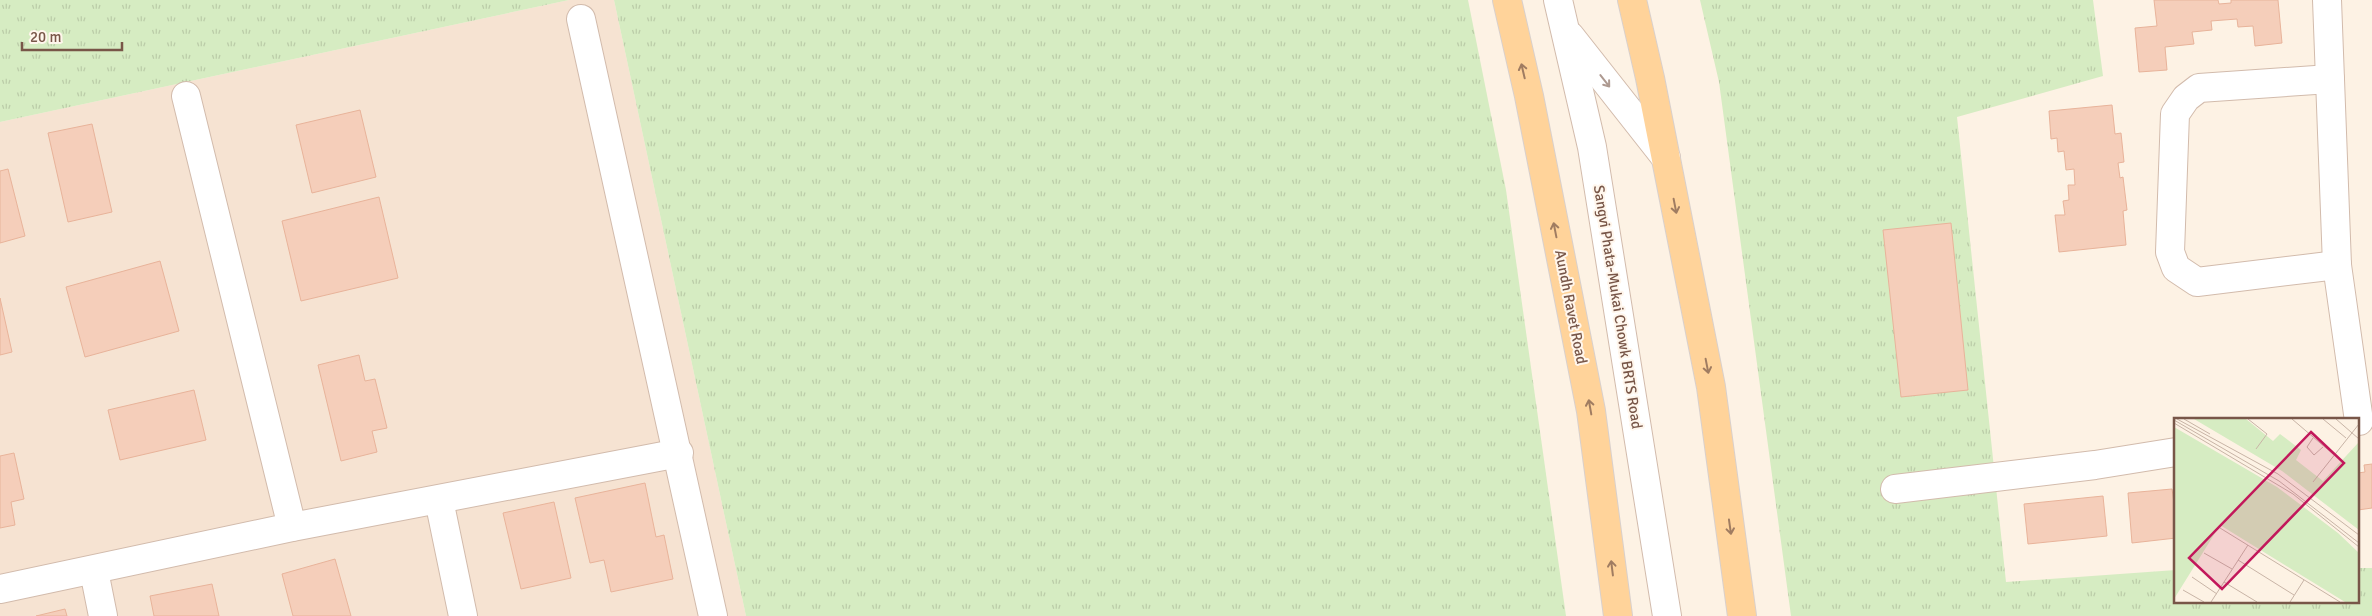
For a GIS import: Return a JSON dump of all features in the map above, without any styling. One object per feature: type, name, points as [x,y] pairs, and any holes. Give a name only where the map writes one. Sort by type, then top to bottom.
[{"type":"main road","name":"Aundh Ravet Road","points":[[1507,0],[1529,96],[1591,411],[1618,616]]},
{"type":"main road","points":[[1632,0],[1666,158],[1711,387],[1742,616]]},
{"type":"lane","name":"Sangvi Phata-Mukai Chowk BRTS Road","points":[[1558,0],[1592,147],[1667,616]]},
{"type":"lane","points":[[2327,0],[2337,265],[2359,418]]},
{"type":"lane","points":[[581,19],[679,454],[713,616]]},
{"type":"lane","points":[[1564,28],[1666,158]]},
{"type":"lane","points":[[2330,79],[2199,88],[2186,98],[2175,114],[2170,252],[2176,268],[2197,282],[2337,265]]},
{"type":"lane","points":[[186,96],[292,527]]},
{"type":"lane","points":[[1894,489],[2095,465],[2174,452]]},
{"type":"lane","points":[[0,589],[94,571],[292,527],[679,454]]},
{"type":"lane","points":[[439,500],[463,616]]},
{"type":"lane","points":[[94,571],[103,616]]},
{"type":"shaded area","points":[[569,0],[614,0],[746,616],[0,616],[0,122]]},
{"type":"green space","points":[[0,0],[569,0],[0,122]]},
{"type":"green space","points":[[614,0],[1468,0],[1506,190],[1566,616],[746,616]]},
{"type":"green space","points":[[1700,0],[2093,0],[2103,76],[1957,117],[2006,582],[2174,570],[2174,604],[2360,604],[2360,568],[2372,568],[2372,616],[1791,616],[1719,82]]},
{"type":"building","points":[[2154,0],[2218,0],[2219,4],[2231,3],[2231,0],[2278,0],[2282,43],[2255,46],[2253,26],[2238,27],[2237,19],[2211,21],[2212,30],[2192,32],[2194,44],[2165,47],[2167,70],[2139,72],[2135,28],[2157,26]]},
{"type":"building","points":[[2112,105],[2115,134],[2121,133],[2124,162],[2118,163],[2120,178],[2123,177],[2127,210],[2123,211],[2126,245],[2059,252],[2055,215],[2065,215],[2063,201],[2069,200],[2068,185],[2075,185],[2074,169],[2066,170],[2064,151],[2058,152],[2057,138],[2051,139],[2049,111]]},
{"type":"building","points":[[360,110],[376,177],[312,193],[296,125]]},
{"type":"building","points":[[92,124],[112,212],[68,222],[48,133]]},
{"type":"building","points":[[8,169],[25,236],[0,243],[0,171]]},
{"type":"building","points":[[379,197],[398,278],[301,301],[282,221]]},
{"type":"building","points":[[1951,223],[1968,390],[1901,397],[1883,230]]},
{"type":"building","points":[[160,261],[179,331],[85,357],[66,287]]},
{"type":"building","points":[[0,298],[12,352],[0,355]]},
{"type":"building","points":[[359,355],[365,381],[375,379],[387,428],[372,431],[377,452],[341,461],[318,365]]},
{"type":"building","points":[[194,390],[206,440],[120,460],[108,410]]},
{"type":"building","points":[[14,453],[24,499],[11,502],[15,525],[0,528],[0,456]]},
{"type":"building","points":[[2372,464],[2372,508],[2360,510],[2360,473],[2365,472],[2364,465]]},
{"type":"building","points":[[645,483],[656,537],[664,535],[673,579],[611,592],[604,560],[590,563],[575,498]]},
{"type":"building","points":[[2172,489],[2174,538],[2132,543],[2128,493]]},
{"type":"building","points":[[2103,496],[2107,536],[2028,544],[2024,504]]},
{"type":"building","points":[[554,502],[571,578],[521,589],[503,513]]},
{"type":"building","points":[[335,559],[351,616],[293,616],[282,574]]},
{"type":"building","points":[[212,584],[219,616],[154,616],[150,596]]},
{"type":"building","points":[[65,609],[67,616],[36,616]]}]
